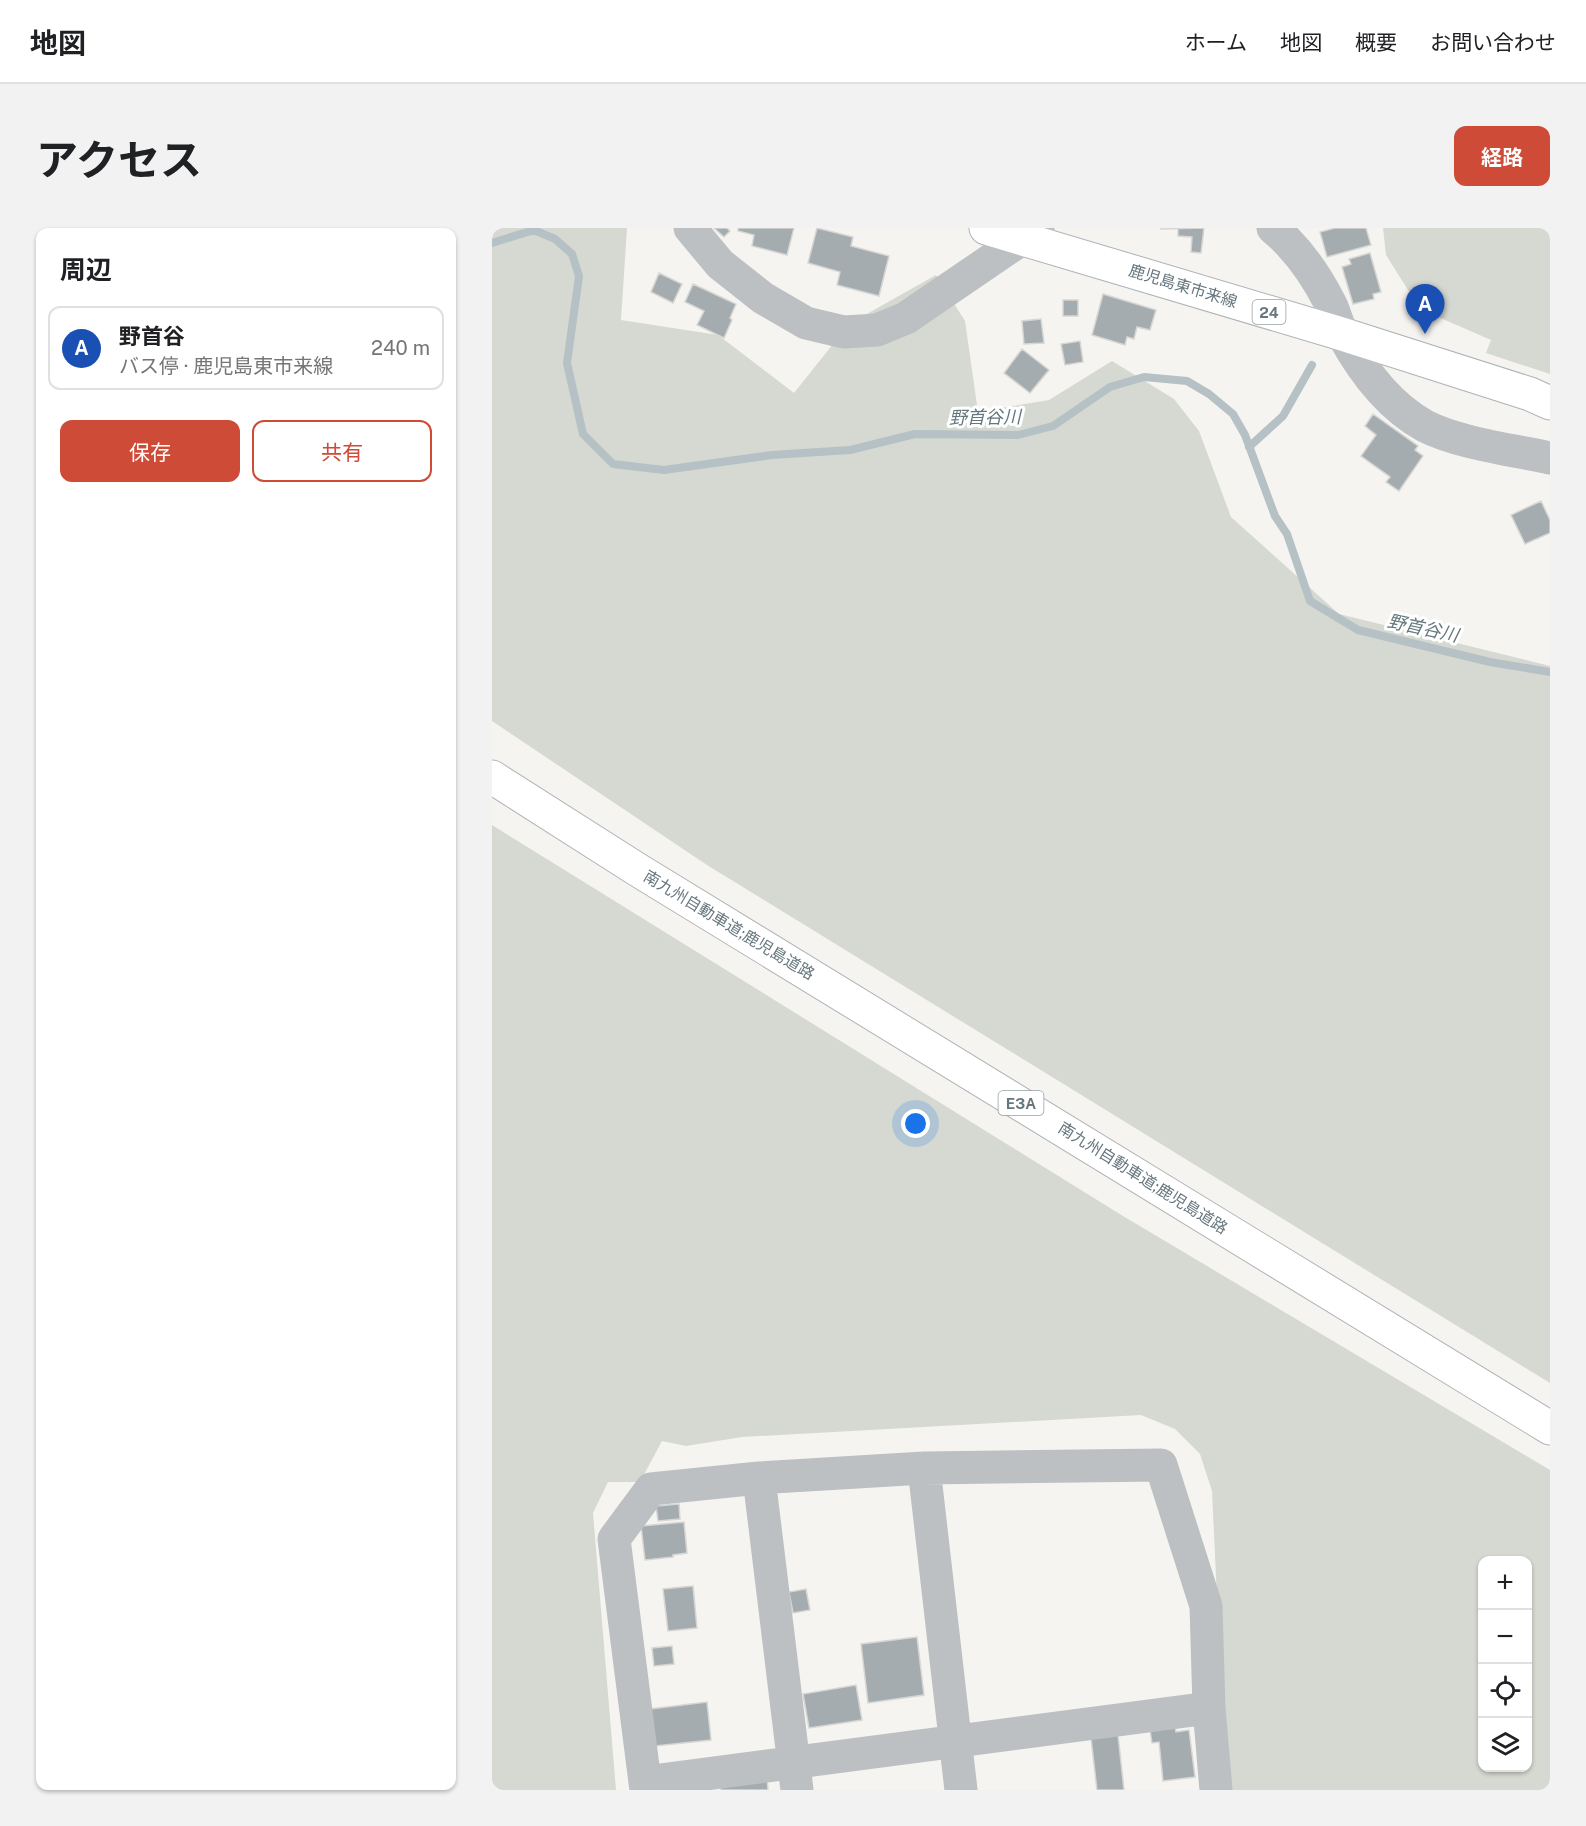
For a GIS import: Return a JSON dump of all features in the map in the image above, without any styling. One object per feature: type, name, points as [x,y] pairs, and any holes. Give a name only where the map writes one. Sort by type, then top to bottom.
[{"type":"main road","name":"鹿児島東市来線","points":[[986,228],[1030,233],[1530,394],[1550,403]]},
{"type":"main road","name":"南九州自動車道;鹿児島道路","points":[[492,777],[638,870],[1550,1428]]},
{"type":"street","points":[[690,228],[720,264],[763,298],[806,323],[844,332],[877,330],[906,318],[1030,233]]},
{"type":"street","points":[[1273,228],[1290,242],[1329,301],[1342,334],[1369,375],[1393,403],[1426,426],[1467,440],[1550,458]]},
{"type":"street","points":[[1209,1708],[956,1741],[796,1776],[645,1786],[614,1539],[651,1489],[759,1478],[924,1468],[1161,1465],[1206,1606],[1209,1708],[1216,1790]]},
{"type":"street","points":[[924,1468],[961,1790]]},
{"type":"street","points":[[759,1478],[796,1776]]},
{"type":"shaded area","points":[[492,228],[627,228],[621,320],[718,335],[794,393],[849,324],[936,275],[965,321],[978,412],[1049,400],[1112,361],[1174,399],[1199,431],[1231,517],[1339,614],[1550,666],[1550,1383],[707,865],[492,721]]},
{"type":"shaded area","points":[[1383,228],[1550,228],[1550,374],[1486,353],[1491,340],[1420,309],[1386,255]]},
{"type":"shaded area","points":[[492,825],[1123,1216],[1550,1470],[1550,1790],[1229,1790],[1222,1705],[1212,1491],[1200,1454],[1175,1429],[1141,1415],[742,1437],[686,1446],[662,1441],[640,1482],[608,1482],[593,1513],[616,1790],[492,1790]]},
{"type":"building","points":[[714,228],[727,228],[730,231],[724,237]]},
{"type":"building","points":[[738,228],[794,228],[787,255],[752,246],[754,235],[738,231]]},
{"type":"building","points":[[817,228],[853,237],[851,246],[889,256],[879,296],[837,285],[840,272],[808,263]]},
{"type":"building","points":[[1204,228],[1201,253],[1191,252],[1192,237],[1178,236],[1178,229],[1160,229]]},
{"type":"building","points":[[1335,228],[1366,228],[1371,245],[1327,257],[1320,232]]},
{"type":"building","points":[[1370,253],[1381,292],[1373,294],[1374,299],[1353,304],[1342,267],[1351,264],[1349,259]]},
{"type":"building","points":[[659,273],[682,284],[673,303],[651,292]]},
{"type":"building","points":[[693,284],[736,304],[724,338],[697,325],[704,311],[685,302]]},
{"type":"building","points":[[1103,294],[1156,310],[1150,330],[1137,327],[1134,339],[1127,337],[1125,345],[1092,335]]},
{"type":"building","points":[[1063,300],[1078,300],[1078,316],[1063,316]]},
{"type":"building","points":[[1041,319],[1044,343],[1024,344],[1022,321]]},
{"type":"building","points":[[1080,341],[1083,362],[1065,365],[1061,344]]},
{"type":"building","points":[[1022,349],[1049,370],[1030,393],[1004,373]]},
{"type":"building","points":[[1373,414],[1418,446],[1415,450],[1423,456],[1399,491],[1386,482],[1390,477],[1361,456],[1376,435],[1365,426]]},
{"type":"building","points":[[1541,501],[1550,520],[1550,533],[1525,544],[1511,515]]},
{"type":"building","points":[[679,1504],[680,1519],[658,1521],[656,1506]]},
{"type":"building","points":[[684,1522],[687,1553],[645,1560],[641,1526]]},
{"type":"building","points":[[693,1586],[697,1628],[668,1631],[663,1589]]},
{"type":"building","points":[[806,1589],[810,1610],[793,1613],[789,1592]]},
{"type":"building","points":[[917,1637],[924,1695],[868,1703],[861,1644]]},
{"type":"building","points":[[672,1646],[674,1664],[654,1666],[652,1648]]},
{"type":"building","points":[[856,1685],[862,1720],[809,1728],[803,1694]]},
{"type":"building","points":[[707,1702],[711,1740],[655,1746],[650,1709]]},
{"type":"building","points":[[1175,1727],[1176,1732],[1189,1730],[1195,1777],[1163,1781],[1159,1742],[1152,1743],[1150,1730]]},
{"type":"building","points":[[1118,1735],[1124,1790],[1097,1790],[1091,1738]]},
{"type":"building","points":[[767,1778],[768,1790],[721,1790],[720,1783]]},
{"type":"waterway","name":"野首谷川","points":[[492,243],[534,230],[555,239],[572,254],[579,276],[567,363],[583,434],[613,464],[664,470],[772,455],[850,450],[915,434],[1018,435],[1053,426],[1110,387],[1144,377],[1187,381],[1209,394],[1233,414],[1245,435],[1275,516],[1287,534],[1310,601],[1358,630],[1490,662],[1550,672]]},
{"type":"waterway","points":[[1249,447],[1283,416],[1312,365]]},
{"type":"place","name":"野首谷","points":[[1425,334]]}]
